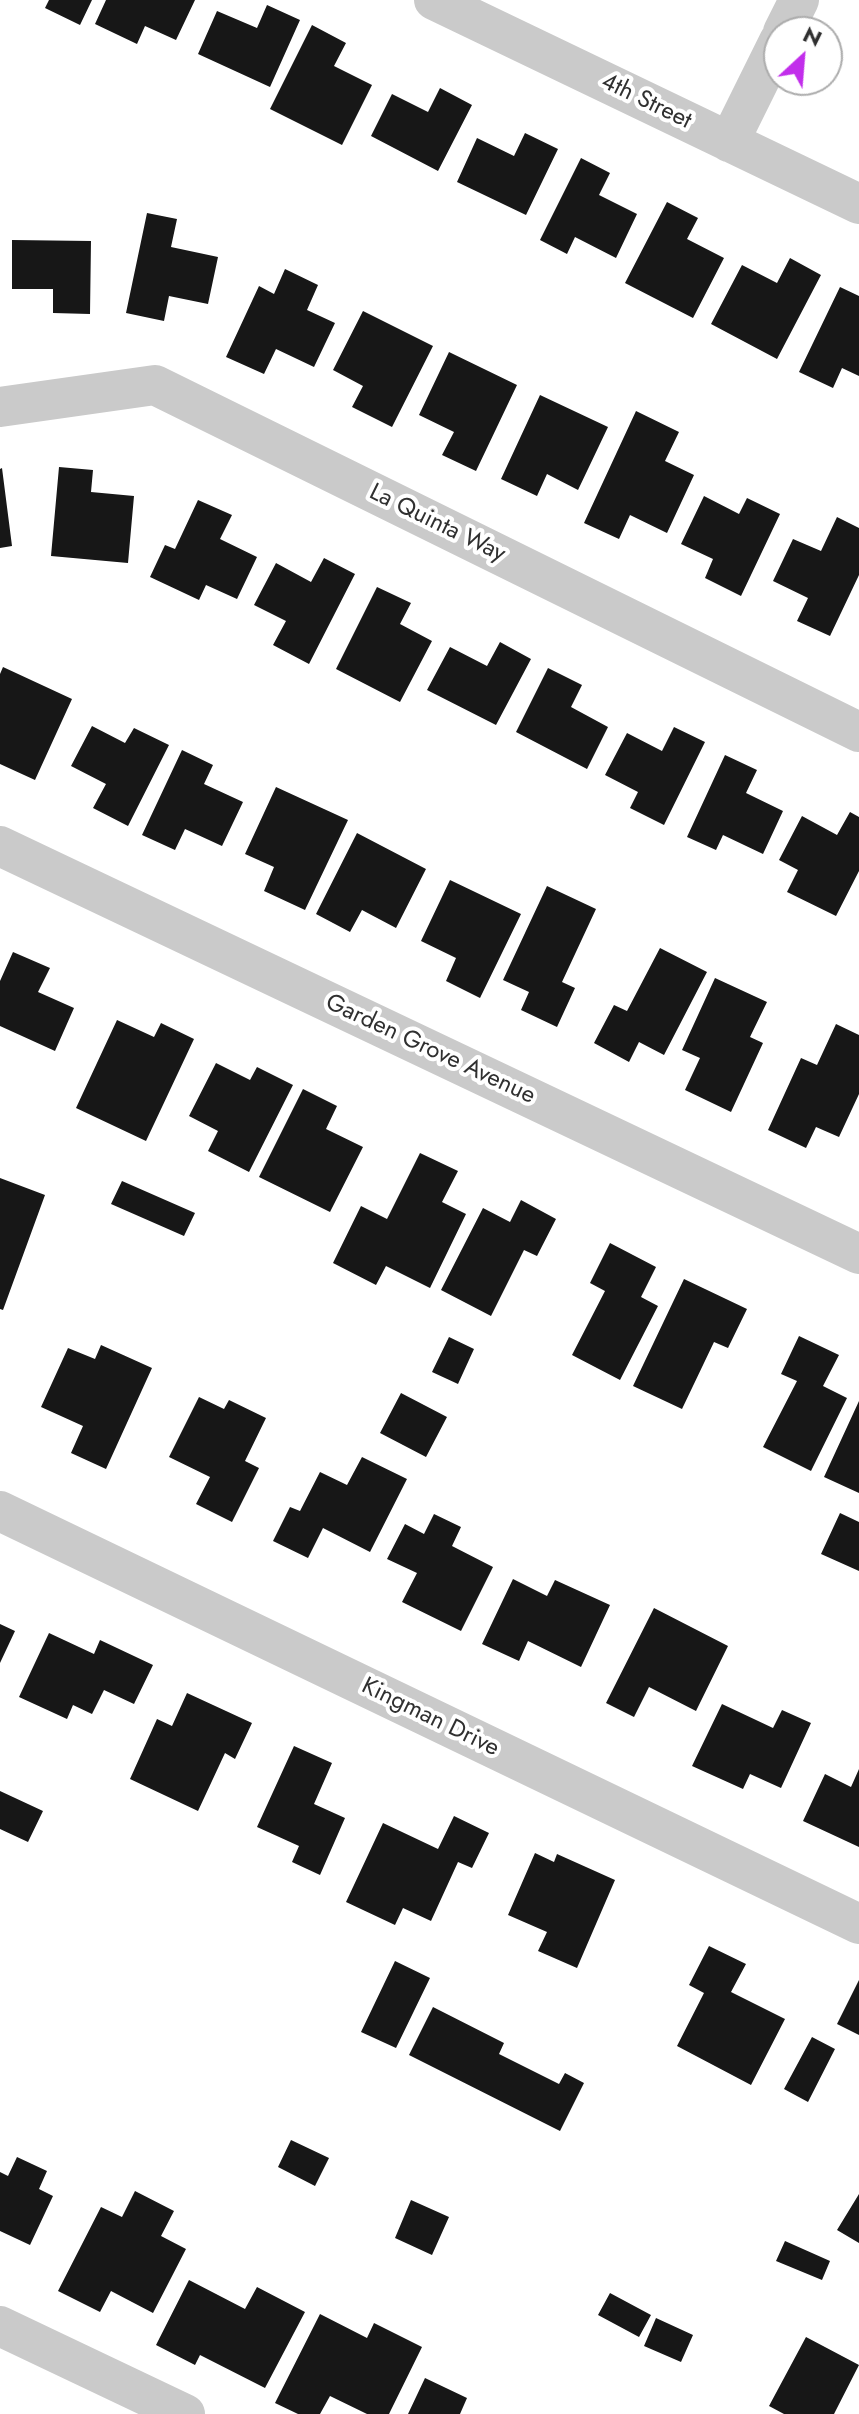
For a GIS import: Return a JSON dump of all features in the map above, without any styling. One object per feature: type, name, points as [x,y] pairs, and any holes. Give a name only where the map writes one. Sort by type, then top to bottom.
[{"type":"street","name":"4th Street","points":[[434,0],[859,204]]},
{"type":"street","points":[[729,142],[763,73]]},
{"type":"street","name":"La Quinta Way","points":[[0,407],[155,385],[859,732]]},
{"type":"street","name":"Garden Grove Avenue","points":[[0,846],[859,1254]]},
{"type":"street","name":"Kingman Drive","points":[[0,1511],[859,1924]]},
{"type":"street","points":[[0,2326],[185,2414]]},
{"type":"building","points":[[49,0],[92,0],[80,25],[45,8]]},
{"type":"building","points":[[106,0],[195,0],[176,40],[145,26],[137,44],[95,24]]},
{"type":"building","points":[[267,5],[300,20],[270,87],[198,54],[217,11],[257,28]]},
{"type":"building","points":[[312,25],[346,43],[334,66],[372,85],[342,145],[270,109]]},
{"type":"building","points":[[440,88],[472,105],[438,171],[371,136],[392,94],[428,112]]},
{"type":"building","points":[[525,133],[558,149],[526,215],[457,182],[477,138],[514,156]]},
{"type":"building","points":[[581,158],[610,173],[599,195],[637,214],[616,258],[575,237],[567,254],[540,240]]},
{"type":"building","points":[[667,202],[698,218],[687,239],[724,258],[693,318],[625,283]]},
{"type":"building","points":[[147,213],[177,219],[171,247],[218,257],[208,304],[169,296],[164,321],[126,313]]},
{"type":"building","points":[[12,240],[91,241],[90,314],[53,313],[53,289],[12,289]]},
{"type":"building","points":[[790,258],[821,275],[777,359],[711,324],[742,265],[777,283]]},
{"type":"building","points":[[285,269],[318,285],[307,310],[335,323],[314,367],[276,349],[264,374],[226,357],[259,286],[274,294]]},
{"type":"building","points":[[840,287],[859,296],[859,376],[842,368],[833,388],[799,372]]},
{"type":"building","points":[[363,311],[433,346],[392,427],[352,407],[363,386],[333,370]]},
{"type":"building","points":[[449,352],[517,385],[476,471],[442,455],[454,432],[419,415]]},
{"type":"building","points":[[540,395],[608,427],[578,490],[547,474],[537,496],[501,479]]},
{"type":"building","points":[[636,411],[679,432],[665,461],[694,475],[667,533],[630,515],[619,539],[584,523]]},
{"type":"building","points":[[59,467],[93,470],[91,492],[134,496],[128,563],[51,556]]},
{"type":"building","points":[[0,469],[12,546],[0,548]]},
{"type":"building","points":[[704,496],[739,514],[747,498],[780,514],[741,596],[705,578],[713,559],[681,544]]},
{"type":"building","points":[[198,500],[232,515],[220,539],[257,557],[237,599],[206,585],[199,600],[150,577],[165,545],[175,549]]},
{"type":"building","points":[[837,517],[859,528],[859,575],[830,636],[797,621],[808,598],[773,581],[793,539],[821,551]]},
{"type":"building","points":[[324,558],[355,574],[309,664],[273,645],[286,621],[254,605],[276,563],[311,582]]},
{"type":"building","points":[[377,587],[411,603],[400,624],[432,641],[400,702],[336,669]]},
{"type":"building","points":[[500,642],[531,659],[496,725],[427,690],[450,647],[487,666]]},
{"type":"building","points":[[3,667],[72,699],[35,780],[0,764],[0,674]]},
{"type":"building","points":[[548,668],[582,685],[571,707],[608,727],[587,769],[516,732]]},
{"type":"building","points":[[92,726],[125,743],[134,728],[169,745],[128,826],[93,808],[106,784],[71,766]]},
{"type":"building","points":[[674,727],[705,742],[664,825],[630,808],[638,792],[605,775],[627,733],[662,751]]},
{"type":"building","points":[[182,750],[213,765],[204,784],[243,802],[222,846],[185,829],[175,850],[142,835]]},
{"type":"building","points":[[725,755],[757,770],[746,793],[783,811],[763,854],[723,835],[716,850],[687,837]]},
{"type":"building","points":[[276,787],[348,820],[305,910],[264,891],[274,867],[245,854]]},
{"type":"building","points":[[850,812],[859,817],[859,871],[836,916],[787,892],[798,870],[779,860],[802,816],[837,835]]},
{"type":"building","points":[[357,833],[426,869],[396,928],[362,910],[350,932],[316,914]]},
{"type":"building","points":[[450,880],[521,914],[480,998],[446,981],[456,958],[421,941]]},
{"type":"building","points":[[547,886],[596,909],[562,982],[575,988],[557,1027],[521,1010],[529,992],[503,980]]},
{"type":"building","points":[[660,948],[707,972],[664,1055],[639,1042],[629,1062],[594,1043],[614,1005],[627,1011]]},
{"type":"building","points":[[13,952],[50,968],[38,992],[74,1008],[55,1051],[0,1026],[0,981]]},
{"type":"building","points":[[715,978],[767,1002],[750,1037],[763,1043],[731,1112],[685,1090],[700,1058],[682,1050]]},
{"type":"building","points":[[117,1020],[154,1037],[161,1023],[194,1039],[146,1141],[76,1108]]},
{"type":"building","points":[[836,1024],[859,1035],[859,1094],[839,1137],[816,1127],[806,1148],[768,1130],[801,1058],[817,1065]]},
{"type":"building","points":[[216,1063],[250,1080],[257,1067],[293,1085],[249,1172],[208,1151],[218,1131],[189,1116]]},
{"type":"building","points":[[303,1089],[337,1106],[326,1129],[363,1147],[330,1212],[259,1177]]},
{"type":"building","points":[[420,1153],[458,1171],[442,1202],[466,1214],[430,1288],[386,1266],[376,1285],[333,1263],[361,1206],[387,1219]]},
{"type":"building","points":[[0,1178],[45,1195],[3,1310],[0,1309]]},
{"type":"building","points":[[122,1181],[195,1213],[184,1236],[111,1204]]},
{"type":"building","points":[[521,1200],[556,1219],[537,1256],[524,1250],[491,1316],[441,1290],[483,1208],[510,1222]]},
{"type":"building","points":[[610,1243],[656,1267],[641,1297],[658,1306],[620,1380],[572,1355],[605,1291],[590,1283]]},
{"type":"building","points":[[684,1279],[747,1309],[728,1348],[714,1342],[682,1409],[633,1386]]},
{"type":"building","points":[[799,1336],[839,1355],[823,1386],[847,1398],[811,1471],[763,1447],[797,1381],[781,1374]]},
{"type":"building","points":[[449,1337],[474,1349],[458,1384],[432,1372]]},
{"type":"building","points":[[101,1345],[152,1368],[106,1469],[71,1453],[83,1426],[41,1407],[68,1348],[95,1359]]},
{"type":"building","points":[[401,1393],[447,1417],[426,1457],[380,1433]]},
{"type":"building","points":[[199,1397],[224,1409],[229,1400],[266,1418],[245,1461],[259,1468],[232,1522],[196,1504],[210,1477],[169,1457]]},
{"type":"building","points":[[859,1401],[859,1493],[824,1477]]},
{"type":"building","points":[[362,1457],[407,1479],[370,1552],[323,1528],[308,1558],[273,1541],[290,1507],[300,1511],[320,1472],[347,1485]]},
{"type":"building","points":[[840,1513],[859,1522],[859,1571],[821,1554]]},
{"type":"building","points":[[434,1514],[461,1527],[452,1546],[493,1567],[461,1631],[402,1602],[417,1573],[387,1559],[405,1524],[424,1534]]},
{"type":"building","points":[[513,1579],[547,1596],[555,1580],[610,1605],[581,1667],[528,1641],[519,1661],[482,1644]]},
{"type":"building","points":[[654,1608],[728,1646],[696,1711],[649,1687],[634,1717],[606,1703]]},
{"type":"building","points":[[0,1624],[15,1631],[0,1663]]},
{"type":"building","points":[[49,1633],[94,1654],[100,1640],[153,1665],[134,1704],[104,1690],[92,1714],[73,1705],[67,1719],[19,1697]]},
{"type":"building","points":[[187,1693],[252,1723],[235,1759],[225,1753],[198,1811],[130,1779],[157,1719],[172,1726]]},
{"type":"building","points":[[722,1704],[773,1728],[782,1710],[811,1723],[781,1788],[750,1774],[743,1789],[692,1766]]},
{"type":"building","points":[[294,1746],[332,1763],[314,1804],[345,1818],[320,1875],[292,1862],[299,1846],[257,1827]]},
{"type":"building","points":[[859,1769],[859,1847],[803,1821],[825,1774],[851,1787]]},
{"type":"building","points":[[0,1791],[43,1811],[28,1842],[0,1829]]},
{"type":"building","points":[[454,1816],[489,1833],[472,1868],[458,1862],[431,1921],[403,1908],[395,1925],[346,1902],[383,1823],[438,1849]]},
{"type":"building","points":[[535,1853],[554,1862],[557,1854],[615,1880],[577,1968],[538,1951],[547,1932],[508,1915]]},
{"type":"building","points":[[709,1946],[746,1964],[731,1992],[785,2019],[751,2085],[677,2046],[704,1993],[689,1985]]},
{"type":"building","points":[[395,1961],[430,1978],[396,2048],[361,2032]]},
{"type":"building","points":[[859,1980],[859,2035],[837,2024]]},
{"type":"building","points":[[433,2007],[504,2043],[499,2054],[559,2084],[565,2073],[584,2083],[560,2131],[409,2055]]},
{"type":"building","points":[[812,2037],[835,2049],[808,2102],[784,2089]]},
{"type":"building","points":[[291,2140],[329,2158],[315,2186],[278,2167]]},
{"type":"building","points":[[17,2157],[47,2171],[39,2189],[53,2196],[30,2245],[0,2231],[0,2172],[8,2176]]},
{"type":"building","points":[[135,2191],[174,2211],[161,2236],[186,2249],[153,2313],[111,2291],[100,2312],[58,2291],[101,2207],[122,2217]]},
{"type":"building","points":[[859,2194],[859,2243],[837,2230]]},
{"type":"building","points":[[411,2200],[449,2217],[432,2255],[395,2238]]},
{"type":"building","points":[[785,2241],[830,2261],[822,2280],[776,2261]]},
{"type":"building","points":[[189,2280],[245,2309],[257,2287],[305,2312],[265,2388],[200,2355],[195,2365],[156,2345]]},
{"type":"building","points":[[610,2293],[651,2315],[639,2337],[598,2315]]},
{"type":"building","points":[[320,2314],[367,2338],[374,2323],[422,2347],[389,2414],[367,2414],[330,2396],[320,2414],[298,2414],[275,2403]]},
{"type":"building","points":[[656,2318],[693,2335],[681,2362],[644,2346]]},
{"type":"building","points":[[806,2337],[859,2365],[834,2414],[784,2414],[769,2406]]},
{"type":"building","points":[[425,2378],[467,2398],[460,2414],[408,2414]]}]
